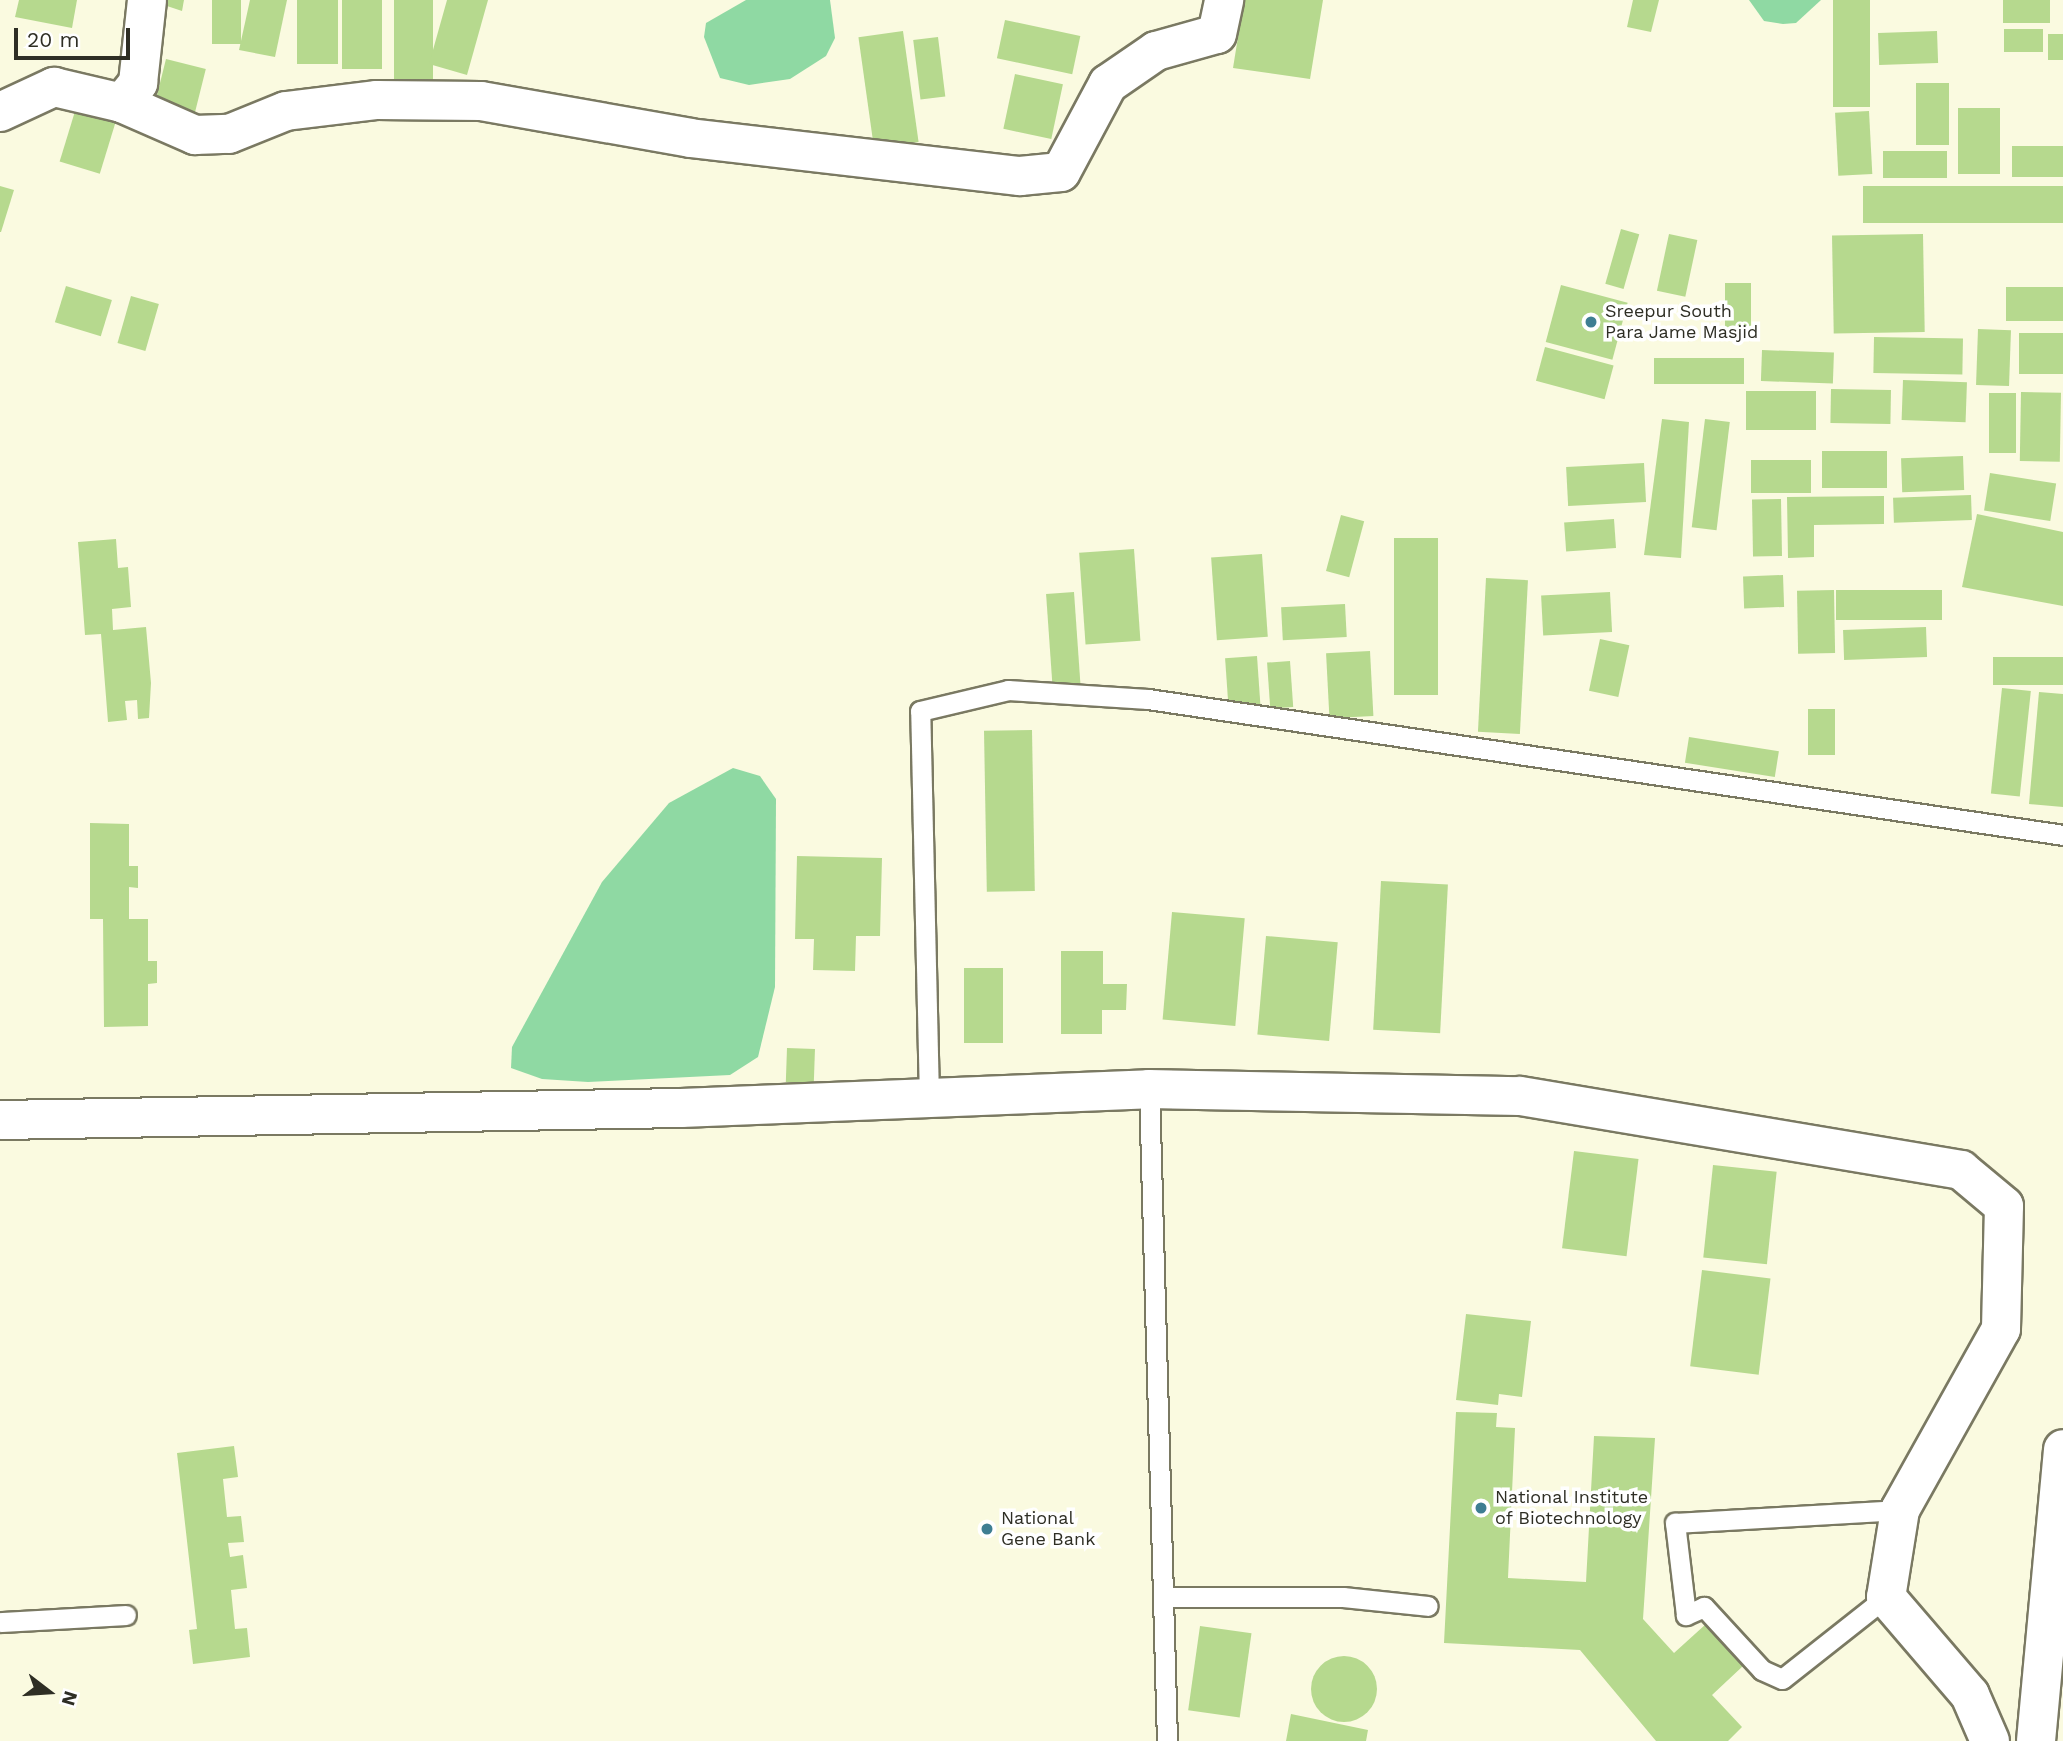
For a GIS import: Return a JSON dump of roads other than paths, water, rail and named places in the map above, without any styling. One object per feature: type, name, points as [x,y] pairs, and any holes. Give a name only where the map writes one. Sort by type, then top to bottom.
[{"type":"street","points":[[122,103],[138,83],[147,0]]},
{"type":"street","points":[[0,112],[54,87],[122,103],[195,135],[218,135],[299,109],[377,100],[481,101],[690,138],[1020,176],[1061,172],[1108,84],[1156,51],[1217,34],[1224,0]]},
{"type":"street","points":[[0,1120],[1149,1089],[1520,1096],[1961,1170],[2004,1206],[2001,1329],[1900,1510],[1886,1597],[1970,1695],[1990,1741]]},
{"type":"street","points":[[2036,1741],[2063,1449]]},
{"type":"lane","points":[[929,1097],[920,711],[1008,691],[1148,699],[2063,835]]},
{"type":"lane","points":[[1149,1089],[1167,1741]]},
{"type":"lane","points":[[1886,1597],[1782,1679],[1762,1670],[1704,1606],[1686,1615],[1675,1523],[1900,1510]]},
{"type":"lane","points":[[1163,1597],[1343,1597],[1428,1606]]},
{"type":"lane","points":[[0,1622],[126,1615]]},
{"type":"place","name":"Sreepur South Para Jame Masjid","points":[[1591,322]]},
{"type":"place","name":"National Institute of Biotechnology","points":[[1481,1508]]},
{"type":"place","name":"National Gene Bank","points":[[987,1529]]}]
